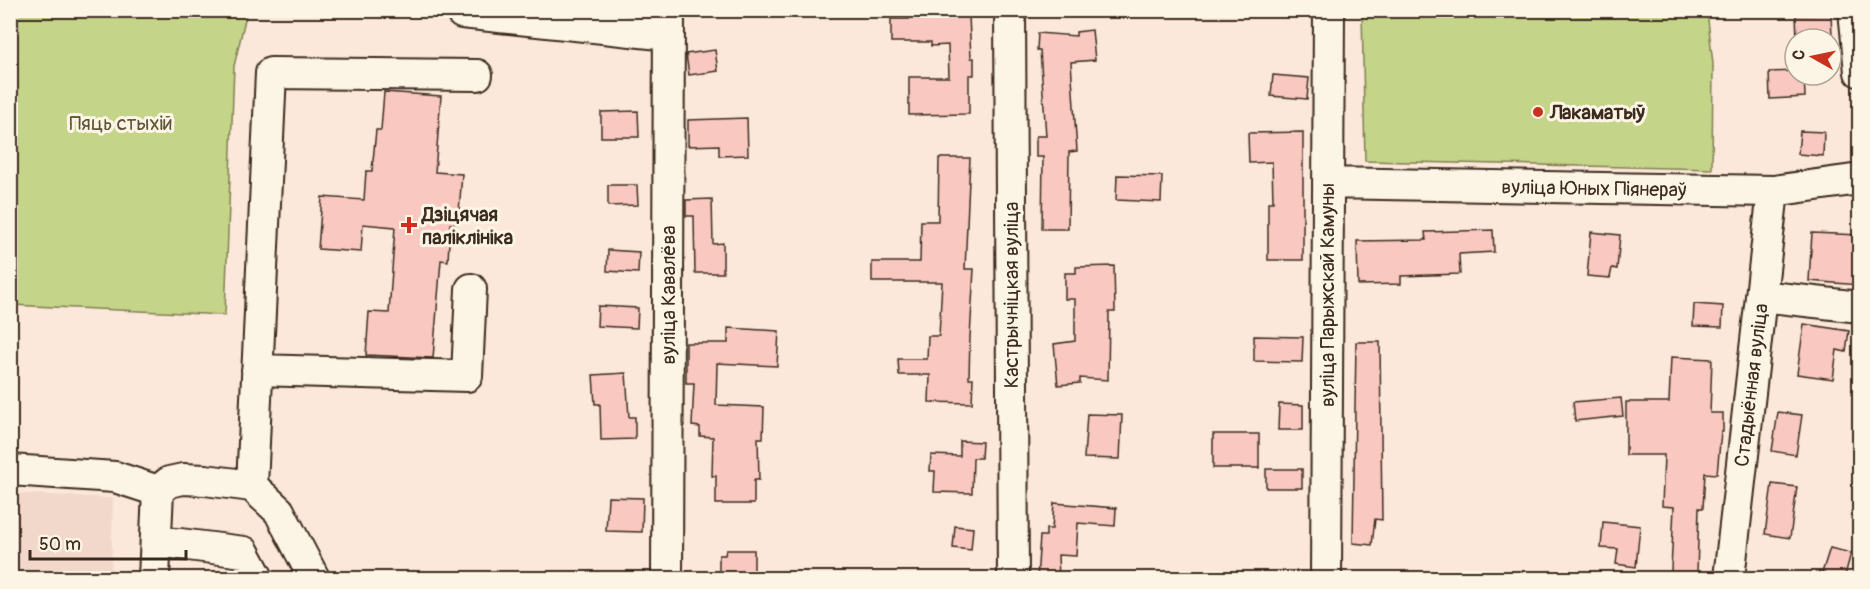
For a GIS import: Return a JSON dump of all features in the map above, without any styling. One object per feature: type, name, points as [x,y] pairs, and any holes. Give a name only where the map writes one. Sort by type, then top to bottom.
[{"type":"street","name":"Кастрычніцкая вуліца","points":[[1010,10],[1013,579]]},
{"type":"street","name":"вуліца Парыжскай Камуны","points":[[1326,579],[1329,10]]},
{"type":"street","points":[[1854,10],[1860,72]]},
{"type":"street","points":[[462,13],[669,23]]},
{"type":"street","name":"вуліца Кавалёва","points":[[668,579],[669,23]]},
{"type":"street","points":[[252,486],[272,74],[477,75]]},
{"type":"street","name":"вуліца Юных Піянераў","points":[[1328,183],[1773,191],[1860,179]]},
{"type":"street","name":"Стадыённая вуліца","points":[[1729,579],[1773,191]]},
{"type":"street","points":[[257,370],[467,376],[471,289]]},
{"type":"street","points":[[1761,296],[1860,308]]},
{"type":"street","points":[[10,470],[115,477],[158,491]]},
{"type":"street","points":[[154,579],[158,491],[169,482],[205,480],[252,486],[279,511],[314,579]]},
{"type":"street","points":[[156,541],[244,552],[258,579]]},
{"type":"shaded area","points":[[10,493],[113,498],[111,578],[11,578]]},
{"type":"green space","name":"Пяць стыхій","points":[[11,10],[247,11],[234,66],[225,315],[11,305]]},
{"type":"green space","name":"Лакаматыў","points":[[1362,11],[1707,11],[1713,64],[1712,169],[1365,161]]},
{"type":"building","points":[[909,10],[960,10],[960,16],[969,16],[974,75],[969,75],[969,114],[909,115],[909,77],[949,77],[948,45],[931,46],[931,42],[891,42],[891,19],[909,19]]},
{"type":"building","points":[[1831,14],[1832,27],[1796,27],[1796,15]]},
{"type":"building","points":[[1092,30],[1095,60],[1071,62],[1077,151],[1069,152],[1068,229],[1042,229],[1043,157],[1036,157],[1036,136],[1046,136],[1040,50],[1037,50],[1038,33],[1076,36],[1076,32]]},
{"type":"building","points":[[715,50],[718,71],[689,75],[686,54]]},
{"type":"building","points":[[1783,71],[1783,87],[1805,87],[1805,97],[1770,99],[1769,72]]},
{"type":"building","points":[[1273,75],[1309,78],[1307,99],[1271,96]]},
{"type":"building","name":"Дзіцячая паліклініка","points":[[384,92],[441,96],[435,172],[462,174],[458,224],[450,224],[448,261],[441,260],[433,358],[366,355],[369,312],[389,313],[395,227],[363,224],[361,252],[318,249],[322,197],[364,200],[366,171],[372,171],[376,130],[381,130]]},
{"type":"building","points":[[638,111],[639,137],[601,137],[601,112]]},
{"type":"building","points":[[747,118],[748,155],[719,156],[719,145],[688,146],[688,120]]},
{"type":"building","points":[[1800,131],[1824,132],[1823,156],[1798,154]]},
{"type":"building","points":[[1303,132],[1303,260],[1268,260],[1268,202],[1273,202],[1272,162],[1249,163],[1248,133]]},
{"type":"building","points":[[939,158],[970,158],[965,269],[974,269],[969,378],[973,378],[972,403],[929,402],[930,375],[899,375],[898,359],[927,359],[928,336],[939,336],[942,282],[872,282],[872,262],[920,262],[921,221],[938,221]]},
{"type":"building","points":[[1117,175],[1162,176],[1161,202],[1116,200]]},
{"type":"building","points":[[608,185],[637,185],[638,205],[608,206]]},
{"type":"building","points":[[712,199],[713,244],[723,243],[723,273],[695,273],[694,216],[686,216],[686,200]]},
{"type":"building","points":[[1493,230],[1494,252],[1459,254],[1460,274],[1401,276],[1401,284],[1358,285],[1357,241],[1426,240],[1425,232]]},
{"type":"building","points":[[1591,232],[1620,235],[1617,269],[1612,268],[1610,278],[1587,276]]},
{"type":"building","points":[[1812,233],[1860,235],[1860,285],[1809,281]]},
{"type":"building","points":[[608,250],[639,252],[638,273],[607,271]]},
{"type":"building","points":[[1114,266],[1115,312],[1109,312],[1108,380],[1080,378],[1080,383],[1058,385],[1054,344],[1075,341],[1075,299],[1065,299],[1065,273],[1076,273],[1076,267]]},
{"type":"building","points":[[1694,304],[1723,306],[1722,327],[1693,326]]},
{"type":"building","points":[[598,306],[638,308],[637,328],[597,326]]},
{"type":"building","points":[[1804,324],[1849,331],[1846,352],[1837,350],[1833,379],[1797,374]]},
{"type":"building","points":[[728,328],[779,331],[777,366],[717,363],[716,405],[764,407],[763,438],[758,438],[759,480],[754,480],[754,504],[716,504],[716,476],[712,476],[713,437],[700,436],[700,427],[692,426],[694,383],[686,383],[686,343],[728,343]]},
{"type":"building","points":[[1254,336],[1303,337],[1302,362],[1254,361]]},
{"type":"building","points":[[1356,342],[1380,342],[1382,520],[1375,519],[1372,545],[1353,543]]},
{"type":"building","points":[[1671,357],[1712,359],[1710,413],[1723,413],[1723,432],[1721,432],[1717,474],[1705,473],[1703,508],[1699,508],[1697,574],[1672,572],[1671,570],[1674,507],[1662,506],[1664,455],[1626,455],[1626,402],[1669,402]]},
{"type":"building","points":[[626,373],[629,417],[635,417],[635,439],[601,440],[600,404],[595,404],[593,375]]},
{"type":"building","points":[[1621,398],[1623,416],[1575,421],[1573,402]]},
{"type":"building","points":[[1279,404],[1303,405],[1303,430],[1278,430]]},
{"type":"building","points":[[1778,412],[1802,415],[1796,455],[1772,451]]},
{"type":"building","points":[[1087,414],[1122,415],[1120,459],[1084,458]]},
{"type":"building","points":[[1213,434],[1259,434],[1259,468],[1213,468]]},
{"type":"building","points":[[960,441],[982,442],[981,458],[973,458],[972,493],[934,492],[935,471],[930,471],[931,455],[960,456]]},
{"type":"building","points":[[1266,469],[1302,469],[1302,488],[1266,488]]},
{"type":"building","points":[[1772,484],[1797,487],[1790,538],[1765,534]]},
{"type":"building","points":[[608,497],[643,498],[642,532],[606,531]]},
{"type":"building","points":[[1054,503],[1116,508],[1115,526],[1078,523],[1076,556],[1058,555],[1059,579],[1037,579],[1040,536],[1046,536],[1046,529],[1052,529]]},
{"type":"building","points":[[1603,522],[1640,526],[1636,567],[1616,564],[1618,549],[1601,548]]},
{"type":"building","points":[[955,526],[973,528],[971,550],[953,548]]},
{"type":"building","points":[[1830,548],[1851,553],[1844,579],[1820,579]]},
{"type":"building","points":[[726,550],[754,550],[754,579],[719,579],[719,555],[725,555]]},
{"type":"place","name":"Лакаматыў","points":[[1538,112]]},
{"type":"place","name":"Дзіцячая паліклініка","points":[[409,225]]}]
